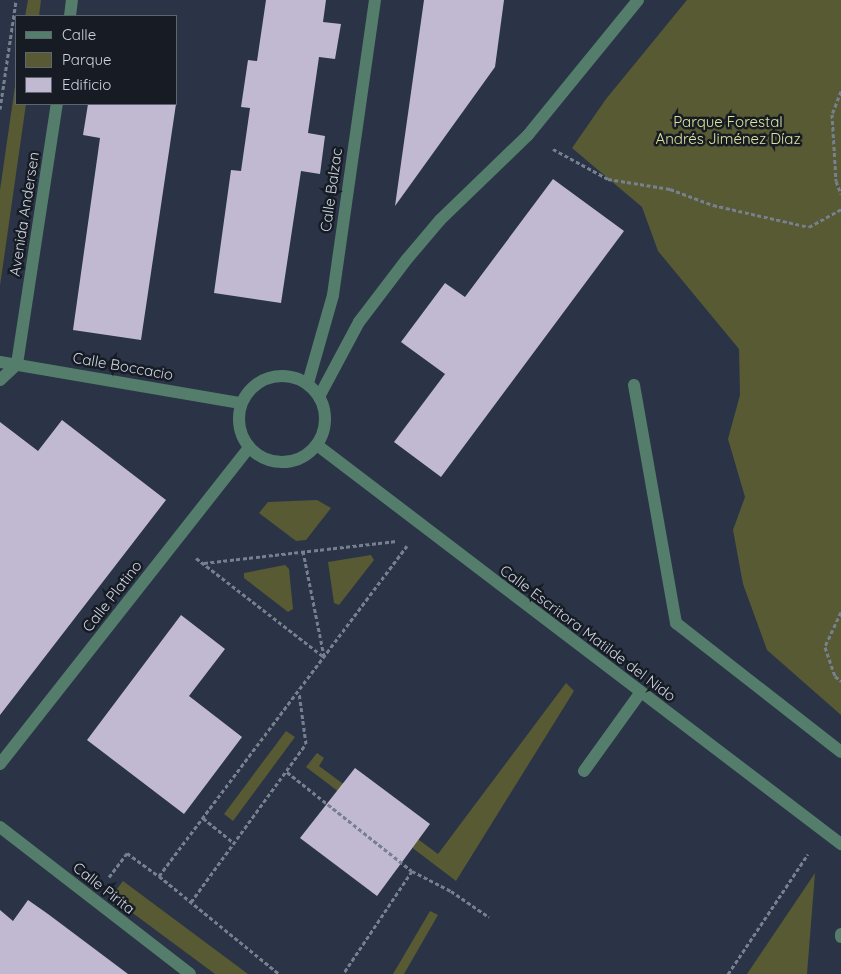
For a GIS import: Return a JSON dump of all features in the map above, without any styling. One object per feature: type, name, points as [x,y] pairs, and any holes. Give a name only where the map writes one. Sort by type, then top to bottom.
[{"type":"street","points":[[70,15],[72,0]]},
{"type":"street","name":"Calle Balzac","points":[[308,383],[333,295],[375,0]]},
{"type":"street","points":[[320,394],[359,322],[407,259],[440,220],[528,135],[638,0]]},
{"type":"street","name":"Avenida Andersen","points":[[17,364],[57,105]]},
{"type":"street","name":"Calle Boccacio","points":[[0,362],[241,403]]},
{"type":"street","points":[[0,380],[17,364]]},
{"type":"street","points":[[283,374],[308,383],[320,394],[327,420],[318,445],[297,461],[271,462],[249,448],[239,427],[241,403],[258,382],[283,374]]},
{"type":"street","points":[[634,385],[676,623],[841,752]]},
{"type":"street","name":"Calle Escritora Matilde del Nido","points":[[318,445],[423,528],[841,844]]},
{"type":"street","name":"Calle Platino","points":[[0,764],[249,448]]},
{"type":"street","points":[[584,771],[641,692]]},
{"type":"street","name":"Calle Pirita","points":[[0,827],[190,974]]},
{"type":"path","points":[[0,109],[16,0]]},
{"type":"path","points":[[841,91],[832,114],[836,181],[841,194]]},
{"type":"path","points":[[528,135],[608,179],[670,189],[713,205],[809,227],[841,209]]},
{"type":"path","points":[[160,876],[412,539],[423,528]]},
{"type":"path","points":[[204,563],[412,539]]},
{"type":"path","points":[[175,543],[204,563],[324,657]]},
{"type":"path","points":[[303,551],[324,657]]},
{"type":"path","points":[[841,612],[825,647],[835,676],[841,681]]},
{"type":"path","points":[[191,902],[306,744],[298,691]]},
{"type":"path","points":[[287,772],[412,871],[451,891],[488,917]]},
{"type":"path","points":[[203,818],[234,843]]},
{"type":"path","points":[[728,974],[797,868],[825,832]]},
{"type":"path","points":[[92,900],[127,853],[160,876],[279,974]]},
{"type":"path","points":[[343,974],[412,871]]},
{"type":"green space","points":[[28,0],[41,0],[39,15],[25,15]]},
{"type":"green space","name":"Parque Forestal Andrés Jiménez Díaz","points":[[687,0],[841,0],[841,715],[767,650],[743,584],[733,530],[745,497],[728,439],[740,395],[739,349],[658,251],[642,207],[572,148],[606,99]]},
{"type":"green space","points":[[15,86],[15,105],[26,105],[0,286],[0,190]]},
{"type":"green space","points":[[317,500],[331,508],[306,540],[296,541],[259,513],[268,502]]},
{"type":"green space","points":[[371,555],[374,560],[339,605],[334,603],[328,562]]},
{"type":"green space","points":[[285,565],[289,569],[293,609],[288,612],[244,578],[244,573]]},
{"type":"green space","points":[[566,683],[574,691],[456,881],[306,767],[317,753],[324,758],[319,766],[438,854]]},
{"type":"green space","points":[[286,731],[295,737],[233,821],[224,814]]},
{"type":"green space","points":[[815,873],[807,974],[747,974]]},
{"type":"green space","points":[[123,881],[248,974],[215,974],[111,897]]},
{"type":"green space","points":[[430,911],[438,915],[404,974],[393,974]]},
{"type":"building","points":[[266,0],[326,0],[323,22],[341,24],[335,59],[319,57],[308,133],[325,136],[320,174],[301,171],[281,303],[214,293],[231,170],[241,171],[250,108],[241,107],[248,60],[257,61]]},
{"type":"building","points":[[424,0],[504,0],[495,67],[395,206]]},
{"type":"building","points":[[88,105],[176,105],[141,340],[73,330],[100,138],[83,135]]},
{"type":"building","points":[[553,179],[624,231],[441,477],[394,442],[445,374],[401,342],[445,283],[465,297]]},
{"type":"building","points":[[62,420],[166,500],[0,715],[0,422],[38,451]]},
{"type":"building","points":[[181,615],[225,649],[189,696],[242,737],[184,814],[87,740]]},
{"type":"building","points":[[355,768],[430,824],[377,896],[300,838]]},
{"type":"building","points":[[28,900],[128,974],[0,974],[0,910],[13,921]]}]
